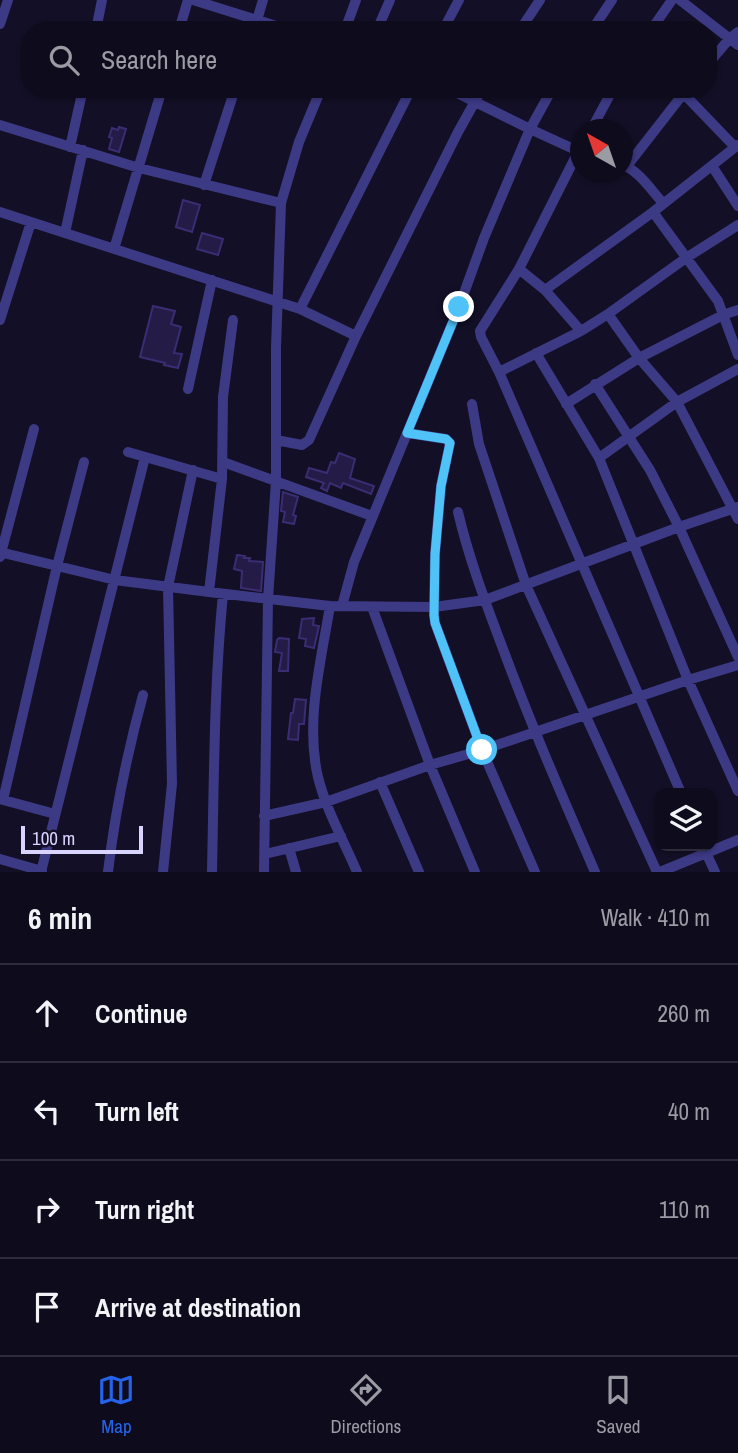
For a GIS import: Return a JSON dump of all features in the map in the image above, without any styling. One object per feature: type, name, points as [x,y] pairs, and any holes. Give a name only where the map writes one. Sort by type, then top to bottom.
[{"type":"street","points":[[0,24],[8,0]]},
{"type":"street","points":[[98,21],[102,0]]},
{"type":"street","points":[[182,21],[188,0]]},
{"type":"street","points":[[193,0],[245,21]]},
{"type":"street","points":[[256,21],[263,0]]},
{"type":"street","points":[[348,21],[356,0]]},
{"type":"street","points":[[381,21],[390,0]]},
{"type":"street","points":[[448,21],[459,0]]},
{"type":"street","points":[[526,21],[540,0]]},
{"type":"street","points":[[598,21],[612,0]]},
{"type":"street","points":[[657,21],[672,0]]},
{"type":"street","points":[[680,0],[710,21]]},
{"type":"street","points":[[717,26],[735,38],[717,55]]},
{"type":"street","points":[[70,147],[81,98]]},
{"type":"street","points":[[114,249],[159,98]]},
{"type":"street","points":[[204,185],[232,98]]},
{"type":"street","points":[[264,872],[268,599],[276,481],[275,348],[281,203],[299,142],[317,98]]},
{"type":"street","points":[[300,309],[406,98]]},
{"type":"street","points":[[466,98],[570,146]]},
{"type":"street","points":[[276,440],[302,445],[309,440],[356,336],[476,98]]},
{"type":"street","points":[[341,606],[354,562],[459,307],[484,238],[530,129],[547,98]]},
{"type":"street","points":[[597,119],[608,98]]},
{"type":"street","points":[[633,155],[681,98]]},
{"type":"street","points":[[545,290],[653,212],[736,146],[692,98]]},
{"type":"street","points":[[0,125],[138,168],[281,203]]},
{"type":"street","points":[[65,233],[83,150]]},
{"type":"street","points":[[712,166],[737,202]]},
{"type":"street","points":[[570,170],[519,269],[480,331],[481,337],[499,372],[679,788]]},
{"type":"street","points":[[633,173],[663,203]]},
{"type":"street","points":[[653,212],[710,289],[723,314],[738,355]]},
{"type":"street","points":[[1,215],[31,222],[300,309],[356,336]]},
{"type":"street","points":[[0,320],[31,222]]},
{"type":"street","points":[[499,372],[581,331],[738,225]]},
{"type":"street","points":[[519,269],[545,290],[581,331]]},
{"type":"street","points":[[188,389],[212,280]]},
{"type":"street","points":[[566,404],[639,358],[723,314],[738,310]]},
{"type":"street","points":[[608,314],[639,358],[677,402],[735,508],[738,519]]},
{"type":"street","points":[[209,593],[222,479],[223,397],[233,320]]},
{"type":"street","points":[[536,353],[599,458],[688,680],[738,791]]},
{"type":"street","points":[[599,458],[677,402],[738,369]]},
{"type":"street","points":[[595,384],[650,470],[738,657]]},
{"type":"street","points":[[472,404],[479,444],[526,585],[658,872],[701,851]]},
{"type":"street","points":[[34,429],[0,554],[115,580],[209,593],[330,606],[434,607],[485,600],[735,508]]},
{"type":"street","points":[[407,433],[446,439],[450,443],[441,486],[435,554],[435,623],[482,750],[535,872]]},
{"type":"street","points":[[128,452],[222,479]]},
{"type":"street","points":[[0,859],[41,871],[145,457]]},
{"type":"street","points":[[55,814],[2,800],[84,462]]},
{"type":"street","points":[[223,462],[372,516]]},
{"type":"street","points":[[163,872],[172,784],[168,587],[193,470]]},
{"type":"street","points":[[458,512],[465,542],[534,733],[594,872]]},
{"type":"street","points":[[212,872],[216,692],[223,594]]},
{"type":"street","points":[[330,606],[313,723],[313,751],[326,802],[357,872]]},
{"type":"street","points":[[372,607],[430,765],[475,872]]},
{"type":"street","points":[[264,816],[326,802],[430,765],[738,665]]},
{"type":"street","points":[[108,872],[113,826],[143,695]]},
{"type":"street","points":[[380,782],[419,872]]},
{"type":"street","points":[[265,854],[341,836]]},
{"type":"street","points":[[717,845],[738,839]]},
{"type":"street","points":[[289,848],[296,872]]},
{"type":"street","points":[[706,851],[715,872]]},
{"type":"building","points":[[119,127],[126,129],[119,152],[109,149],[112,138],[109,137],[112,128],[118,130]]},
{"type":"building","points":[[183,200],[200,205],[192,232],[176,227]]},
{"type":"building","points":[[202,233],[223,239],[218,255],[197,249]]},
{"type":"building","points":[[153,306],[175,311],[171,324],[181,327],[174,353],[182,354],[178,368],[140,357]]},
{"type":"building","points":[[339,453],[355,459],[350,478],[374,486],[371,494],[343,483],[341,488],[330,483],[327,491],[321,488],[324,483],[306,477],[309,468],[327,473],[331,462],[335,463]]},
{"type":"building","points":[[283,492],[298,497],[293,515],[296,516],[294,524],[283,522]]},
{"type":"building","points":[[237,555],[250,558],[249,561],[263,562],[261,591],[241,588],[242,571],[234,569]]},
{"type":"building","points":[[314,618],[313,625],[319,626],[314,648],[305,646],[306,639],[299,638],[302,619]]},
{"type":"building","points":[[279,638],[289,639],[288,671],[279,671],[282,653],[275,652]]},
{"type":"building","points":[[295,699],[306,700],[304,724],[299,724],[298,740],[288,739]]},
{"type":"route","points":[[459,307],[407,433],[446,439],[450,443],[441,486],[435,554],[434,615],[482,750]]}]
